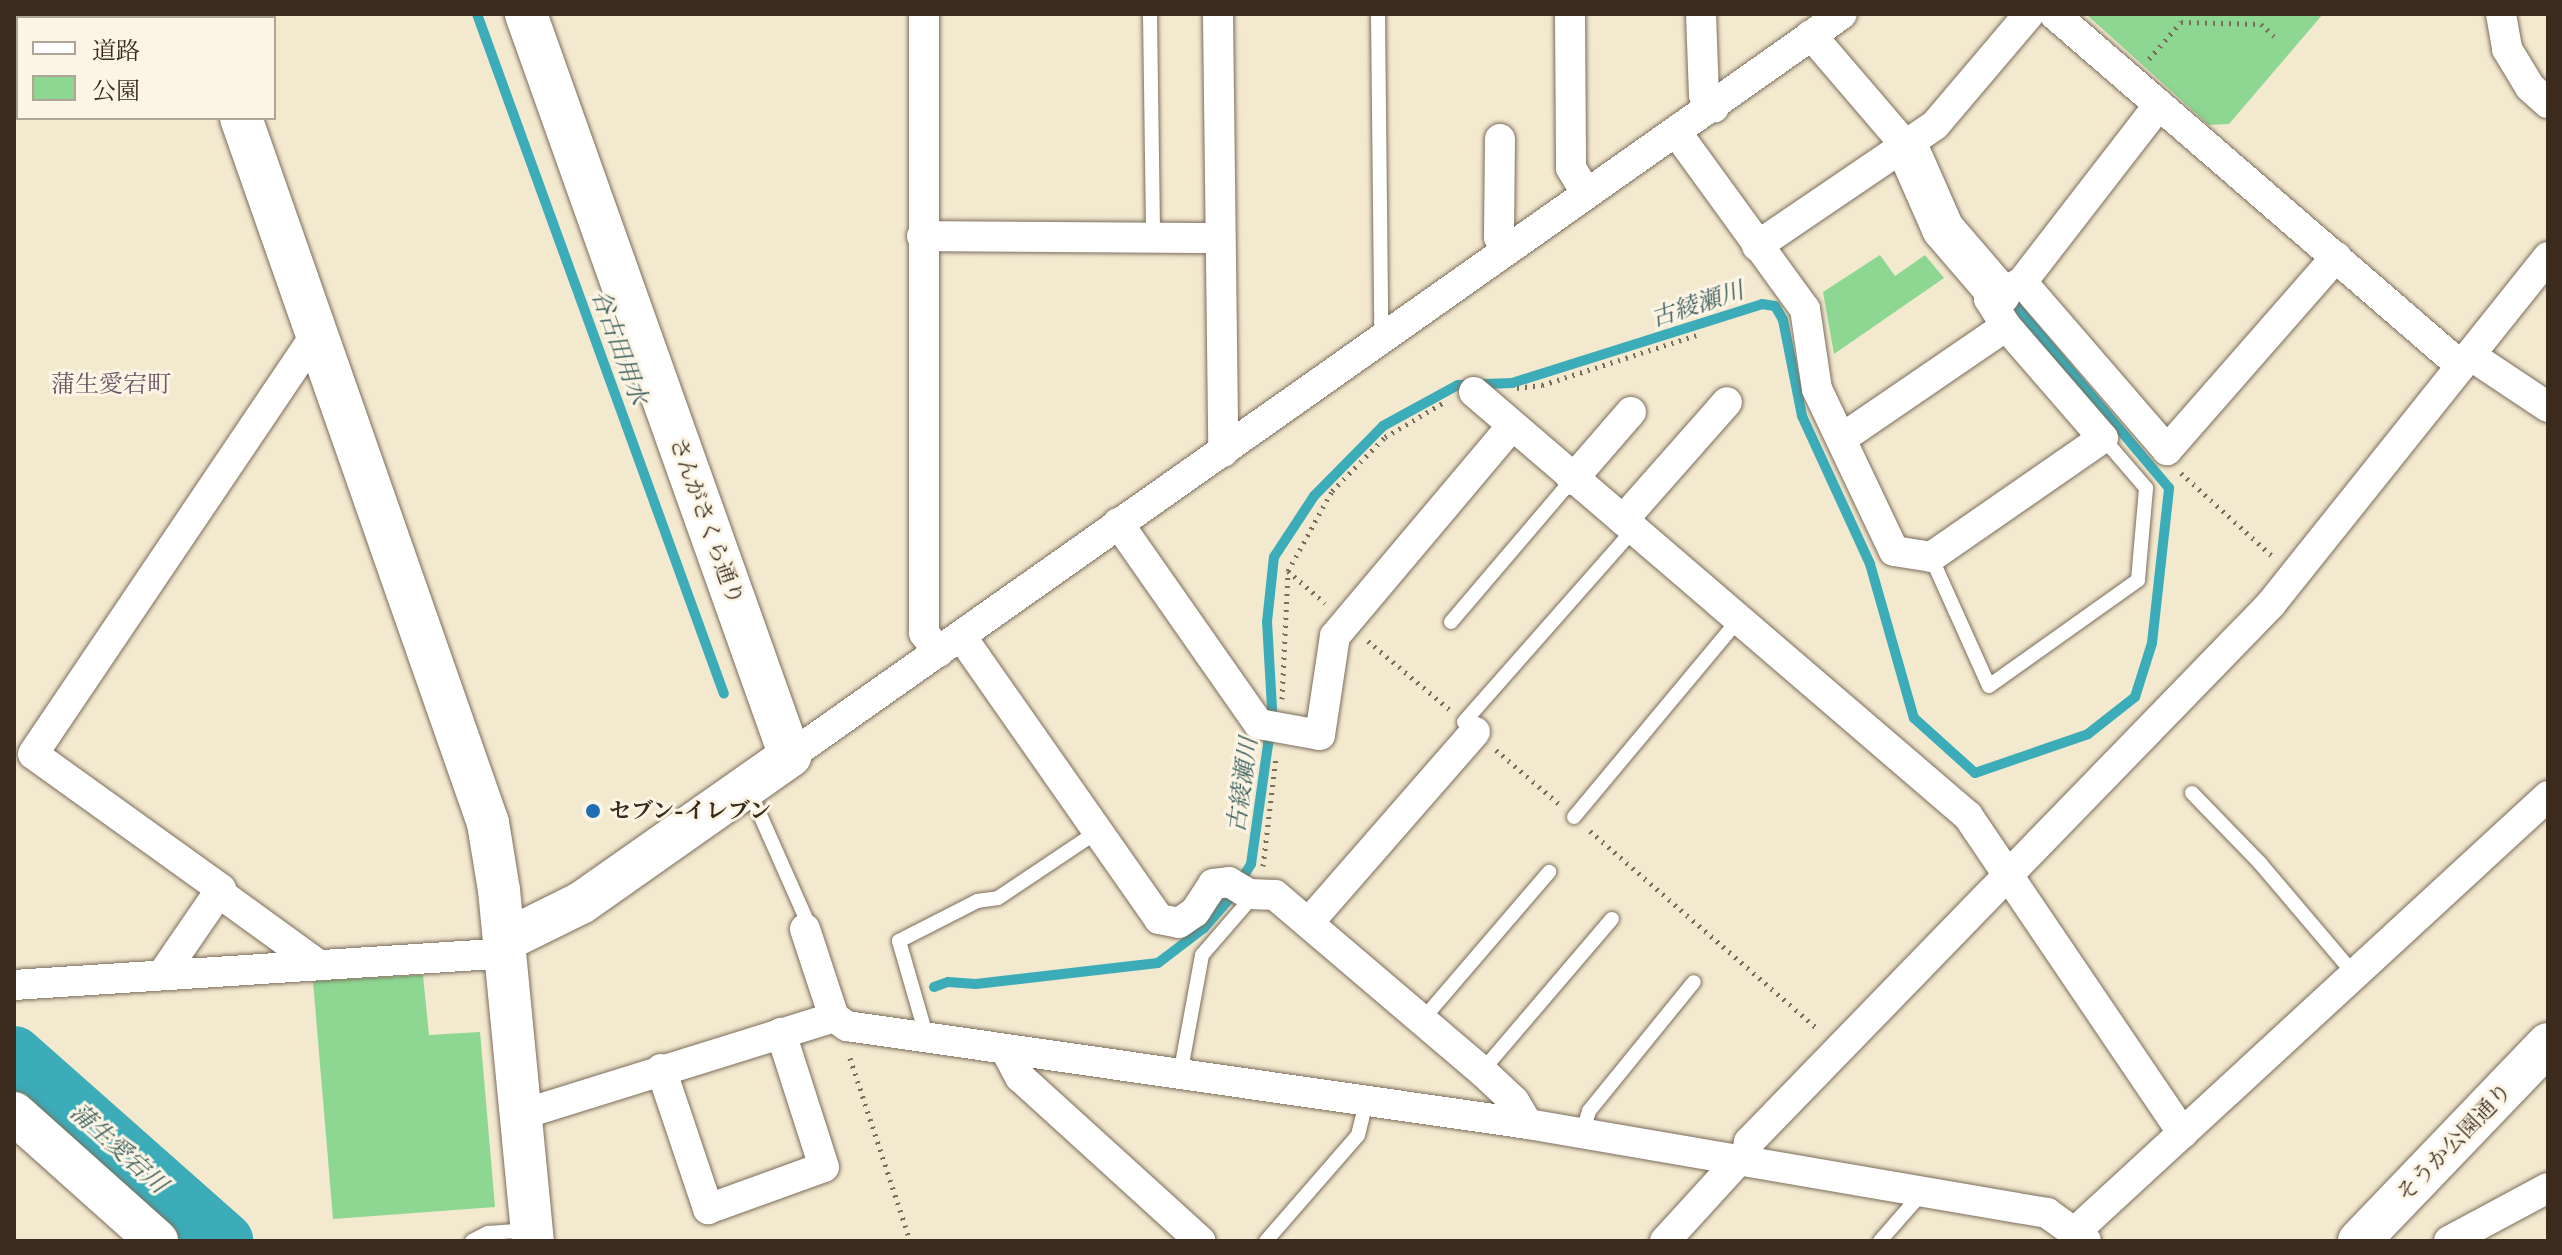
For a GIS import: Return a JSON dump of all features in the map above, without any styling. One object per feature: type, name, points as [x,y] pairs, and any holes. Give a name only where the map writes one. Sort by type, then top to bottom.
[{"type":"street","name":"さんがさくら通り","points":[[526,14],[790,756]]},
{"type":"street","points":[[924,14],[924,633],[950,644],[1098,831],[1159,919],[1179,923],[1195,912],[1213,884],[1275,895],[1310,921],[1482,1071],[1514,1101],[1528,1124]]},
{"type":"street","points":[[1218,14],[1223,452]]},
{"type":"street","points":[[1570,14],[1571,168],[1586,193]]},
{"type":"street","points":[[1701,14],[1704,95],[1714,108]]},
{"type":"street","points":[[14,985],[319,965],[504,947],[581,903],[1586,193],[1714,108],[1842,14]]},
{"type":"street","points":[[1757,246],[1907,147],[1935,125],[2029,14]]},
{"type":"street","points":[[2501,14],[2507,49],[2530,87],[2548,103]]},
{"type":"street","points":[[2057,16],[2336,257],[2465,361],[2548,407]]},
{"type":"street","points":[[1811,35],[1907,147],[1943,229],[2009,301],[2167,450],[2336,257]]},
{"type":"street","points":[[1844,437],[2009,301],[2158,106]]},
{"type":"street","points":[[242,120],[488,823],[504,947],[517,1116],[532,1235]]},
{"type":"street","points":[[1677,133],[1805,309],[1817,389],[1844,437],[1894,551],[1931,557],[2103,438],[2009,301]]},
{"type":"street","points":[[1500,139],[1499,237],[1508,249]]},
{"type":"street","points":[[922,236],[1220,238]]},
{"type":"street","points":[[1665,1241],[1742,1160],[1749,1142],[2220,659],[2293,575],[2548,257]]},
{"type":"street","points":[[317,333],[33,754],[319,965]]},
{"type":"street","points":[[1474,392],[1572,480],[1629,525],[1968,816],[2183,1133]]},
{"type":"street","points":[[1629,525],[1727,402]]},
{"type":"street","points":[[1572,480],[1631,412]]},
{"type":"street","points":[[1118,523],[1248,732],[1320,735],[1335,636],[1511,427]]},
{"type":"street","points":[[1310,921],[1470,727]]},
{"type":"street","points":[[517,1116],[781,1033],[841,1021],[927,1038],[1528,1124],[1742,1160],[2047,1213],[2081,1236],[2183,1133],[2547,801]]},
{"type":"street","points":[[162,975],[218,892]]},
{"type":"street","points":[[805,929],[841,1021]]},
{"type":"street","points":[[661,1069],[708,1209],[824,1167],[781,1033]]},
{"type":"street","name":"そうか公園通り","points":[[2359,1241],[2548,1044]]},
{"type":"street","points":[[1005,1049],[1020,1077],[1200,1241]]},
{"type":"street","points":[[14,1113],[157,1241]]},
{"type":"street","points":[[2449,1241],[2548,1188]]},
{"type":"lane","points":[[1150,14],[1153,238]]},
{"type":"lane","points":[[1378,14],[1381,322],[1389,334]]},
{"type":"lane","points":[[1931,557],[1989,686],[2138,580],[2146,488],[2103,438]]},
{"type":"lane","points":[[1451,622],[1572,480]]},
{"type":"lane","points":[[1470,727],[1629,525]]},
{"type":"lane","points":[[1574,817],[1739,619]]},
{"type":"lane","points":[[747,785],[807,921],[805,929]]},
{"type":"lane","points":[[2192,793],[2260,863],[2356,976]]},
{"type":"lane","points":[[927,1038],[899,941],[977,901],[998,898],[1098,831]]},
{"type":"lane","points":[[1423,1019],[1549,872]]},
{"type":"lane","points":[[1180,1075],[1202,955],[1244,890]]},
{"type":"lane","points":[[1482,1071],[1612,919]]},
{"type":"lane","points":[[1582,1134],[1589,1111],[1694,982]]},
{"type":"lane","points":[[1266,1241],[1358,1135],[1366,1102]]},
{"type":"lane","points":[[1880,1241],[1914,1202],[1914,1191]]},
{"type":"lane","points":[[472,1241],[488,1233],[532,1235]]},
{"type":"path","points":[[2130,80],[2181,22],[2261,24],[2274,36]]},
{"type":"path","points":[[2171,446],[2183,477],[2293,575]]},
{"type":"path","points":[[841,1021],[845,1044],[910,1241]]},
{"type":"green space","points":[[2086,14],[2323,14],[2229,124],[2209,125]]},
{"type":"green space","points":[[1880,255],[1895,276],[1925,255],[1944,278],[1834,354],[1823,292]]},
{"type":"green space","points":[[423,975],[429,1035],[480,1032],[495,1207],[333,1219],[313,981]]},
{"type":"waterway","name":"谷古田用水","points":[[477,14],[724,694]]},
{"type":"waterway","name":"古綾瀬川","points":[[934,987],[948,982],[976,984],[1158,963],[1204,928],[1229,899],[1251,864],[1268,745],[1272,708],[1267,622],[1274,557],[1314,496],[1383,426],[1458,385],[1512,383],[1762,304],[1775,306],[1783,320],[1802,416],[1870,564],[1914,718],[1975,773],[2088,734],[2135,697],[2152,643],[2169,488],[2010,299]]},
{"type":"waterway","name":"蒲生愛宕川","points":[[14,1055],[224,1241]]},
{"type":"place","name":"セブン-イレブン","points":[[593,811]]},
{"type":"district","name":"蒲生愛宕町","points":[[111,384]]}]
